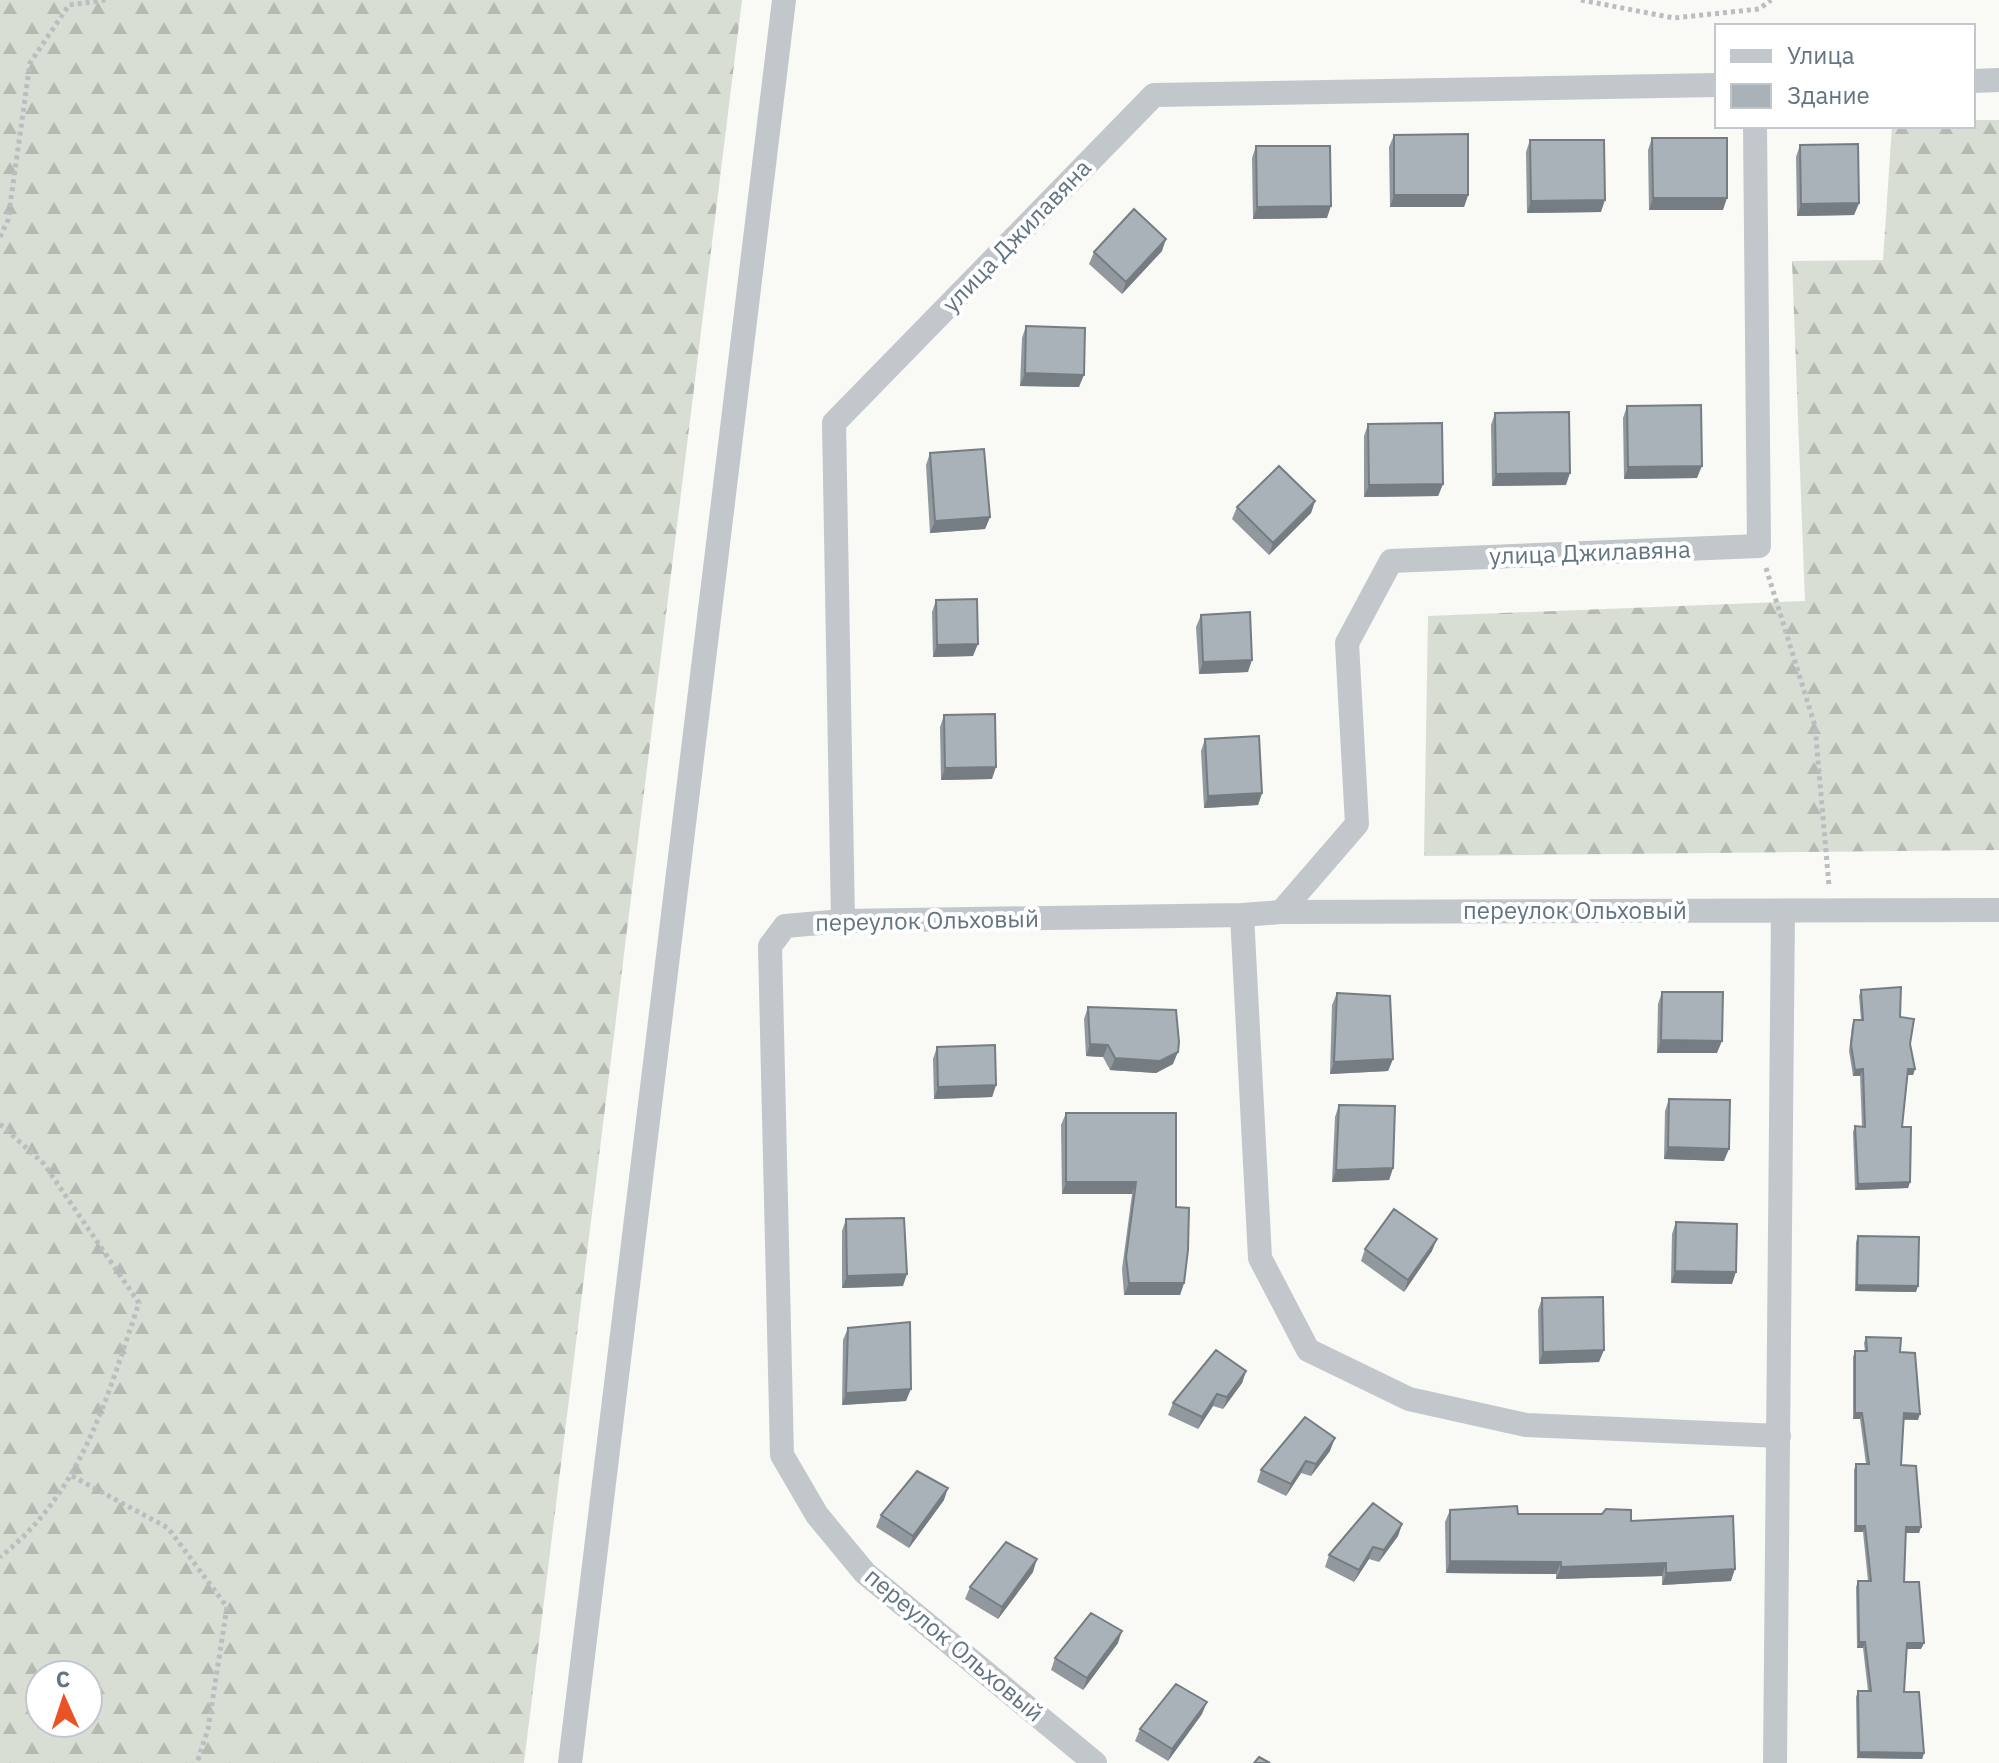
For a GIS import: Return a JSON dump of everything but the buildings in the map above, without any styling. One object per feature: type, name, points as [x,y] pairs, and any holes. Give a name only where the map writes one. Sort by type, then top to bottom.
[{"type":"street","points":[[570,1763],[784,0]]},
{"type":"street","points":[[1975,81],[1999,80]]},
{"type":"street","name":"улица Джилавяна","points":[[843,921],[834,423],[1154,95],[1715,85]]},
{"type":"street","points":[[1755,128],[1759,546]]},
{"type":"street","name":"улица Джилавяна","points":[[1281,912],[1357,824],[1347,643],[1391,561],[1759,546]]},
{"type":"street","name":"переулок Ольховый","points":[[1095,1763],[865,1573],[817,1515],[782,1455],[770,946],[785,926],[843,921],[1281,912],[1999,910]]},
{"type":"street","points":[[1775,1763],[1783,911]]},
{"type":"street","points":[[1242,915],[1260,1258],[1308,1350],[1409,1399],[1526,1425],[1779,1436]]},
{"type":"path","points":[[0,237],[8,220],[30,63],[69,5],[106,0]]},
{"type":"path","points":[[1581,0],[1674,18],[1759,9],[1771,0]]},
{"type":"path","points":[[1759,546],[1815,726],[1831,910]]},
{"type":"path","points":[[0,1124],[44,1164],[139,1303],[99,1421],[72,1476],[21,1541],[0,1557]]},
{"type":"path","points":[[72,1476],[168,1528],[227,1607],[208,1729],[197,1763]]},
{"type":"green space","points":[[0,0],[742,0],[524,1763],[0,1763]]},
{"type":"green space","points":[[1975,120],[1999,120],[1999,850],[1424,856],[1428,616],[1805,601],[1792,261],[1883,260],[1892,128],[1975,128]]}]
